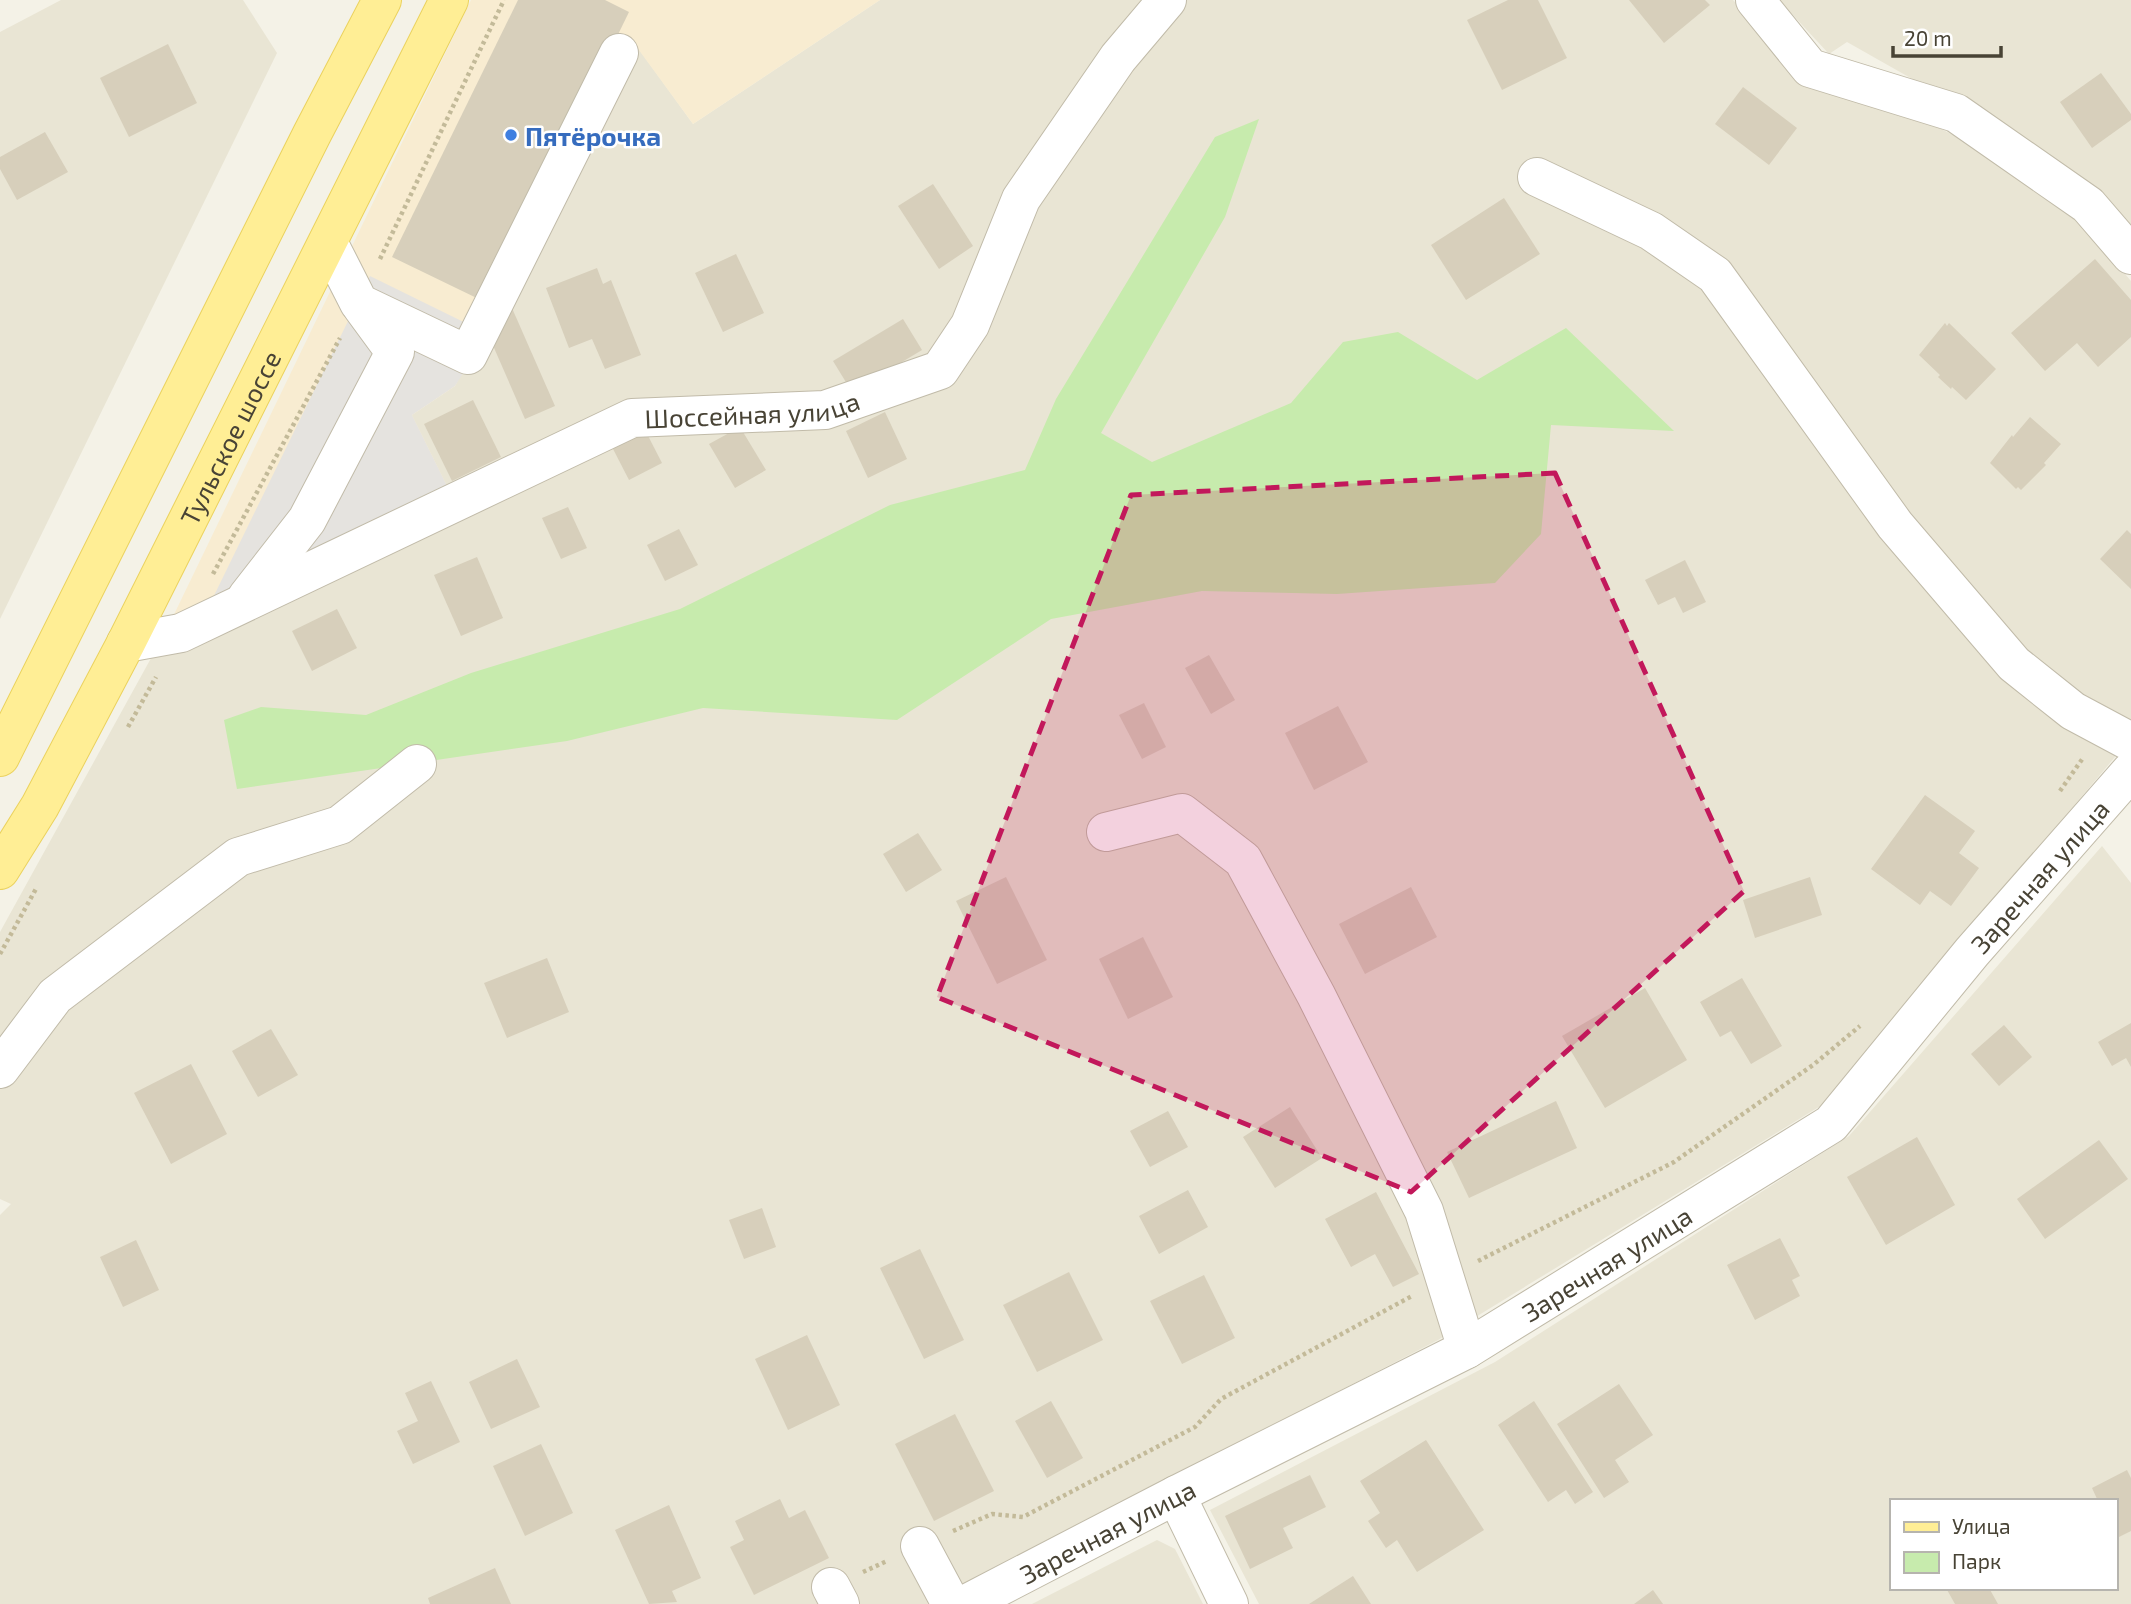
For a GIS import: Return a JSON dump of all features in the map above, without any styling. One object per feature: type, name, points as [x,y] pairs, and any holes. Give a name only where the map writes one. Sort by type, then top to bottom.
[{"type":"main road","points":[[0,757],[382,0]]},
{"type":"main road","name":"Тульское шоссе","points":[[0,870],[40,806],[126,643],[449,0]]},
{"type":"street","name":"Шоссейная улица","points":[[126,643],[181,633],[632,418],[825,411],[940,370],[970,325],[1021,199],[1118,58],[1167,0]]},
{"type":"street","points":[[1755,0],[1810,68],[1956,113],[2088,205],[2131,255]]},
{"type":"street","points":[[359,303],[468,355],[619,53]]},
{"type":"street","points":[[1537,177],[1651,231],[1715,275],[1895,525],[2014,664],[2073,711],[2118,735]]},
{"type":"street","points":[[242,604],[307,520],[395,352],[359,303],[328,242]]},
{"type":"street","points":[[0,1069],[55,996],[238,857],[340,825],[416,764]]},
{"type":"street","name":"Заречная улица","points":[[966,1604],[1467,1349],[1831,1124],[1972,952],[2131,771]]},
{"type":"street","points":[[1106,832],[1182,813],[1243,860],[1316,995],[1424,1211],[1467,1349]]},
{"type":"street","points":[[1176,1495],[1229,1604]]},
{"type":"street","points":[[920,1546],[951,1604]]},
{"type":"path","points":[[207,584],[359,303],[504,0]]},
{"type":"path","points":[[127,728],[181,633]]},
{"type":"path","points":[[2058,793],[2118,735]]},
{"type":"path","points":[[0,954],[40,882]]},
{"type":"path","points":[[836,1595],[920,1546],[992,1514],[1023,1517],[1195,1427],[1222,1399],[1445,1279],[1674,1162],[1813,1065],[1862,1023]]},
{"type":"highlighted area","points":[[1555,473],[1744,891],[1411,1192],[937,997],[1131,495]]},
{"type":"shaded area","points":[[61,0],[243,0],[277,53],[0,619],[0,32]]},
{"type":"shaded area","points":[[471,0],[880,0],[693,124],[633,42],[455,386],[412,415],[451,494],[166,631]]},
{"type":"shaded area","points":[[880,0],[1733,0],[1808,82],[1909,113],[2029,173],[2087,229],[2131,281],[2131,738],[1822,1105],[1438,1340],[927,1604],[0,1604],[0,1215],[11,1204],[0,1199],[0,932],[166,631],[412,415],[455,386],[633,41],[693,124]]},
{"type":"shaded area","points":[[1779,0],[2131,0],[2131,245],[2013,136],[1847,42],[1829,54]]},
{"type":"shaded area","points":[[370,276],[488,334],[455,386],[412,415],[451,494],[206,612]]},
{"type":"shaded area","points":[[2102,846],[2131,883],[2131,1604],[1259,1604],[1210,1510],[1495,1362],[1849,1136]]},
{"type":"shaded area","points":[[1157,1540],[1175,1549],[1203,1604],[1032,1604]]},
{"type":"green space","points":[[1259,119],[1225,217],[1101,433],[1152,462],[1291,403],[1343,342],[1398,332],[1477,380],[1566,328],[1674,431],[1551,425],[1541,534],[1495,583],[1337,594],[1202,591],[1051,619],[897,720],[703,708],[567,741],[237,789],[224,720],[261,707],[366,715],[471,673],[680,609],[890,505],[1025,470],[1056,399],[1215,137]]},
{"type":"building","name":"Пятёрочка","points":[[518,0],[605,0],[629,12],[487,303],[392,257]]},
{"type":"building","points":[[1508,0],[1538,0],[1567,58],[1502,90],[1467,20]]},
{"type":"building","points":[[1629,0],[1705,0],[1710,5],[1664,43]]},
{"type":"building","points":[[168,44],[197,103],[129,137],[100,78]]},
{"type":"building","points":[[2101,73],[2131,114],[2131,120],[2092,148],[2060,102]]},
{"type":"building","points":[[1743,87],[1797,128],[1769,165],[1715,124]]},
{"type":"building","points":[[45,132],[68,172],[17,200],[0,169],[0,157]]},
{"type":"building","points":[[933,184],[973,246],[939,269],[898,206]]},
{"type":"building","points":[[1504,198],[1540,254],[1466,300],[1431,245]]},
{"type":"building","points":[[736,254],[764,313],[723,332],[695,273]]},
{"type":"building","points":[[2095,259],[2131,300],[2131,337],[2098,367],[2077,343],[2045,371],[2011,333]]},
{"type":"building","points":[[597,268],[603,284],[611,280],[641,355],[605,369],[592,339],[569,348],[546,288]]},
{"type":"building","points":[[508,299],[555,406],[525,419],[488,334]]},
{"type":"building","points":[[903,319],[922,350],[852,392],[833,361]]},
{"type":"building","points":[[1945,323],[1947,326],[1949,323],[1996,369],[1966,400],[1938,377],[1940,375],[1919,355]]},
{"type":"building","points":[[473,400],[501,457],[452,481],[424,424]]},
{"type":"building","points":[[885,412],[907,459],[868,478],[846,431]]},
{"type":"building","points":[[2030,417],[2061,444],[2044,463],[2046,465],[2021,490],[2018,487],[2016,489],[1990,463]]},
{"type":"building","points":[[740,427],[766,470],[735,488],[709,444]]},
{"type":"building","points":[[644,428],[662,463],[629,480],[611,445]]},
{"type":"building","points":[[568,507],[587,548],[561,559],[542,518]]},
{"type":"building","points":[[679,529],[698,565],[665,581],[647,545]]},
{"type":"building","points":[[2127,530],[2131,534],[2131,589],[2100,559]]},
{"type":"building","points":[[477,557],[503,618],[461,636],[434,575]]},
{"type":"building","points":[[1685,560],[1706,602],[1683,613],[1675,597],[1658,605],[1645,580]]},
{"type":"building","points":[[337,609],[357,648],[312,671],[292,631]]},
{"type":"building","points":[[1209,655],[1235,700],[1211,714],[1185,668]]},
{"type":"building","points":[[1144,703],[1166,747],[1142,759],[1119,715]]},
{"type":"building","points":[[1338,706],[1368,762],[1314,790],[1285,733]]},
{"type":"building","points":[[1925,795],[1975,831],[1959,853],[1979,868],[1951,906],[1930,891],[1920,905],[1871,869]]},
{"type":"building","points":[[918,833],[942,870],[906,892],[883,854]]},
{"type":"building","points":[[1006,877],[1047,960],[997,984],[956,901]]},
{"type":"building","points":[[1810,877],[1822,915],[1755,938],[1743,900]]},
{"type":"building","points":[[1411,887],[1437,937],[1365,974],[1339,924]]},
{"type":"building","points":[[1143,937],[1173,997],[1128,1019],[1099,959]]},
{"type":"building","points":[[547,958],[569,1012],[507,1038],[484,983]]},
{"type":"building","points":[[1742,978],[1782,1046],[1751,1064],[1731,1031],[1720,1037],[1700,1002]]},
{"type":"building","points":[[1645,988],[1687,1060],[1605,1108],[1562,1036]]},
{"type":"building","points":[[2131,1023],[2131,1067],[2126,1058],[2112,1066],[2098,1042]]},
{"type":"building","points":[[2004,1025],[2032,1057],[1999,1086],[1971,1054]]},
{"type":"building","points":[[271,1029],[298,1075],[258,1097],[232,1051]]},
{"type":"building","points":[[191,1064],[227,1134],[171,1164],[134,1093]]},
{"type":"building","points":[[1556,1101],[1577,1148],[1469,1198],[1447,1152]]},
{"type":"building","points":[[1290,1107],[1322,1158],[1275,1188],[1243,1137]]},
{"type":"building","points":[[1168,1111],[1188,1147],[1150,1167],[1130,1131]]},
{"type":"building","points":[[1917,1137],[1955,1205],[1886,1245],[1847,1177]]},
{"type":"building","points":[[2099,1140],[2128,1179],[2045,1239],[2017,1199]]},
{"type":"building","points":[[1188,1190],[1208,1227],[1159,1254],[1139,1216]]},
{"type":"building","points":[[1376,1192],[1419,1274],[1393,1287],[1375,1254],[1351,1267],[1325,1219]]},
{"type":"building","points":[[762,1208],[776,1247],[744,1259],[729,1220]]},
{"type":"building","points":[[1780,1238],[1800,1276],[1792,1280],[1800,1296],[1755,1320],[1727,1265]]},
{"type":"building","points":[[136,1240],[159,1290],[123,1307],[100,1257]]},
{"type":"building","points":[[920,1249],[964,1340],[924,1359],[880,1268]]},
{"type":"building","points":[[1069,1272],[1103,1340],[1037,1372],[1003,1305]]},
{"type":"building","points":[[1204,1275],[1235,1338],[1182,1364],[1150,1301]]},
{"type":"building","points":[[807,1335],[840,1405],[788,1430],[755,1359]]},
{"type":"building","points":[[517,1359],[540,1407],[491,1429],[469,1382]]},
{"type":"building","points":[[431,1381],[460,1442],[413,1464],[397,1431],[418,1421],[405,1393]]},
{"type":"building","points":[[1619,1384],[1653,1435],[1615,1460],[1629,1482],[1604,1498],[1557,1424]]},
{"type":"building","points":[[1051,1401],[1083,1458],[1047,1478],[1015,1421]]},
{"type":"building","points":[[1534,1401],[1593,1492],[1575,1504],[1566,1490],[1548,1502],[1498,1425]]},
{"type":"building","points":[[955,1414],[994,1491],[934,1521],[895,1444]]},
{"type":"building","points":[[1426,1440],[1484,1530],[1417,1572],[1397,1540],[1386,1548],[1368,1521],[1380,1513],[1360,1481]]},
{"type":"building","points":[[541,1444],[573,1513],[525,1536],[493,1466]]},
{"type":"building","points":[[2127,1470],[2131,1478],[2131,1531],[2117,1538],[2117,1499],[2097,1499],[2092,1488]]},
{"type":"building","points":[[1310,1475],[1326,1507],[1283,1528],[1293,1548],[1250,1569],[1225,1516]]},
{"type":"building","points":[[780,1499],[789,1518],[805,1510],[829,1558],[754,1595],[730,1547],[744,1540],[735,1521]]},
{"type":"building","points":[[669,1505],[701,1578],[672,1591],[677,1602],[649,1604],[615,1530]]},
{"type":"building","points":[[495,1568],[511,1604],[430,1604],[428,1598]]},
{"type":"building","points":[[1353,1576],[1371,1604],[1309,1604]]},
{"type":"building","points":[[1653,1590],[1663,1604],[1634,1604]]},
{"type":"building","points":[[1947,1590],[1990,1590],[1998,1604],[1955,1604]]},
{"type":"place","name":"Пятёрочка","points":[[511,135]]}]
